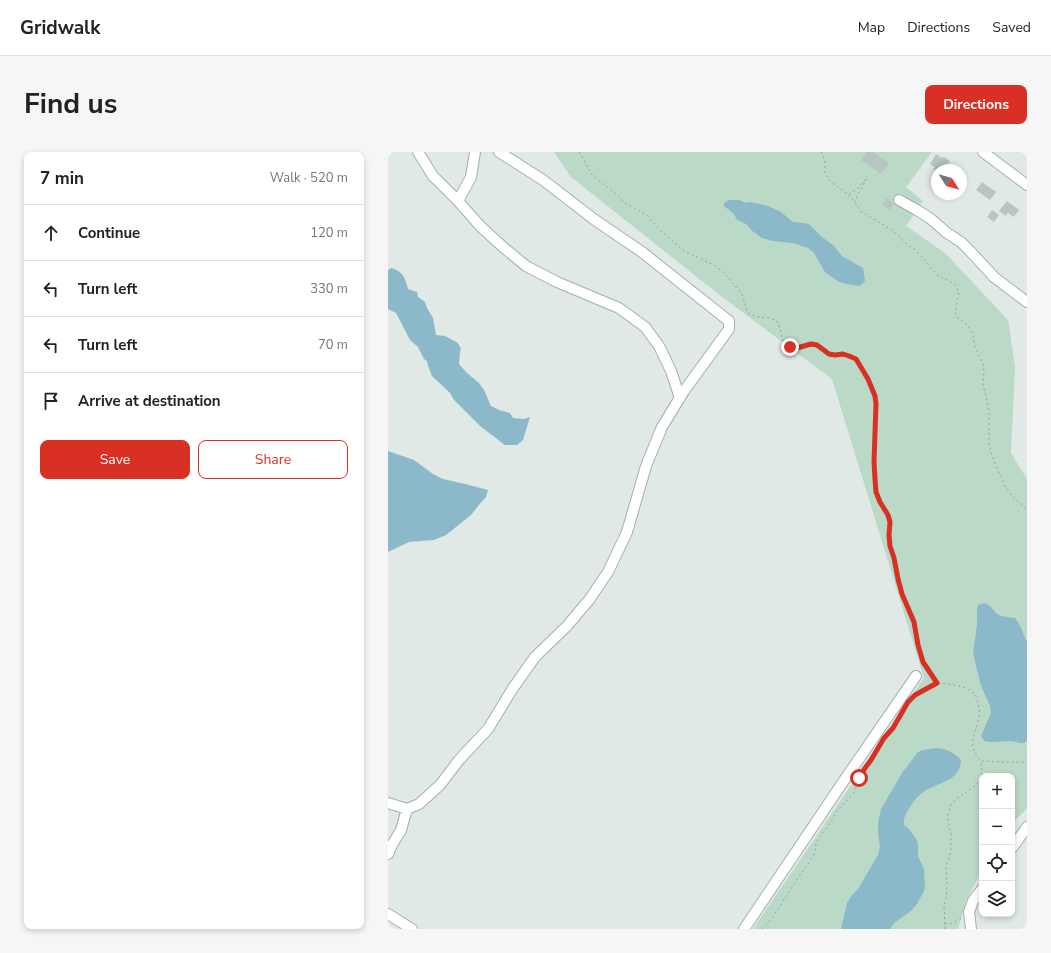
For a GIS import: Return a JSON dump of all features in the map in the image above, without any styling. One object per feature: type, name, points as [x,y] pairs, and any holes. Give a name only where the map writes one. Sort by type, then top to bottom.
[{"type":"street","points":[[418,152],[433,176],[481,227],[526,266],[557,282],[619,308],[645,327],[659,346],[671,371],[680,398]]},
{"type":"street","points":[[458,201],[471,177],[475,152]]},
{"type":"street","points":[[388,803],[407,809],[419,804],[440,785],[459,760],[488,728],[513,688],[535,657],[567,626],[589,600],[608,572],[627,532],[646,466],[662,428],[680,398],[729,329],[729,321],[642,252],[595,220],[543,180],[499,152]]},
{"type":"street","points":[[984,152],[1027,185]]},
{"type":"street","points":[[899,200],[917,210],[961,242],[994,277],[1027,302]]},
{"type":"street","points":[[744,929],[916,676]]},
{"type":"street","points":[[388,854],[401,830],[407,809]]},
{"type":"street","points":[[1014,845],[1027,827]]},
{"type":"street","points":[[971,929],[969,912],[973,901],[979,893]]},
{"type":"street","points":[[388,904],[392,916],[412,929]]},
{"type":"path","points":[[579,152],[592,175],[625,203],[648,216],[684,251],[714,265],[724,273],[742,294],[747,311],[750,314],[777,321],[784,344],[797,348],[811,344],[817,345],[829,354],[843,354],[856,359],[868,379],[875,396],[874,441],[876,492],[890,522],[890,546],[902,594],[914,622],[923,662],[937,683]]},
{"type":"path","points":[[821,152],[824,155],[824,170],[831,182],[849,195],[861,211],[893,231],[915,250],[937,275],[956,286],[959,293],[955,311],[957,317],[968,325],[973,335],[974,347],[984,366],[983,384],[989,411],[989,444],[993,460],[1010,493],[1027,509]]},
{"type":"path","points":[[849,195],[867,178],[855,203]]},
{"type":"path","points":[[911,699],[915,695],[937,683],[958,686],[973,692],[980,714],[972,743],[976,756],[981,761],[981,779],[975,786],[956,799],[951,805],[948,813],[951,834],[950,856],[946,865],[946,898],[944,906],[945,929]]},
{"type":"path","points":[[762,929],[772,918],[815,853],[816,842],[832,822],[836,812],[854,793],[859,778],[901,714]]},
{"type":"path","points":[[981,761],[1020,762],[1027,764]]},
{"type":"path","points":[[944,924],[953,923],[963,918],[969,912]]},
{"type":"green space","points":[[554,152],[932,152],[906,187],[923,201],[906,226],[945,253],[1008,320],[1015,367],[1011,453],[1027,479],[1027,808],[1015,821],[1015,773],[979,773],[979,876],[966,901],[958,929],[753,929],[924,678],[832,379],[717,293],[571,177]]},
{"type":"water","points":[[729,200],[739,200],[746,203],[750,202],[768,206],[781,212],[793,222],[810,225],[834,246],[842,256],[863,268],[865,281],[860,286],[839,282],[825,272],[814,253],[808,248],[793,243],[773,241],[762,238],[751,230],[746,224],[737,220],[734,214],[724,206],[724,203]]},
{"type":"water","points":[[391,268],[401,273],[408,289],[417,292],[418,297],[425,302],[433,318],[436,335],[445,336],[458,343],[461,349],[459,364],[479,383],[491,406],[510,413],[513,418],[524,419],[530,417],[523,440],[517,445],[505,445],[480,426],[454,400],[450,393],[432,376],[427,361],[424,359],[418,347],[410,340],[396,313],[388,309],[388,270]]},
{"type":"water","points":[[388,451],[414,460],[433,474],[443,479],[488,490],[486,497],[471,515],[446,535],[434,540],[409,542],[388,552]]},
{"type":"water","points":[[984,603],[999,615],[1015,618],[1027,642],[1027,741],[1024,743],[1011,741],[987,742],[984,741],[981,736],[991,713],[990,706],[981,686],[973,653],[978,605]]},
{"type":"water","points":[[937,748],[947,750],[956,755],[961,760],[960,768],[952,778],[928,789],[918,796],[904,818],[904,825],[917,840],[918,856],[924,869],[925,889],[917,904],[911,911],[894,923],[890,929],[841,929],[847,903],[858,889],[878,855],[880,846],[878,822],[881,809],[902,773],[918,752]]},
{"type":"building","points":[[867,152],[873,152],[889,163],[881,174],[861,160]]},
{"type":"building","points":[[936,154],[950,161],[948,163],[950,164],[930,164]]},
{"type":"building","points":[[982,182],[996,192],[990,200],[976,190]]},
{"type":"building","points":[[887,198],[894,204],[889,210],[882,204]]},
{"type":"building","points":[[1007,201],[1019,210],[1014,217],[1008,213],[1006,216],[999,211]]},
{"type":"building","points":[[992,210],[999,215],[994,222],[987,217]]},
{"type":"route","points":[[790,347],[797,348],[811,344],[817,345],[829,354],[843,354],[849,356],[856,359],[868,379],[875,396],[876,404],[874,462],[876,492],[890,522],[890,546],[902,594],[914,622],[915,632],[923,662],[937,683],[915,695],[908,702],[893,728],[884,738],[859,778]]}]
